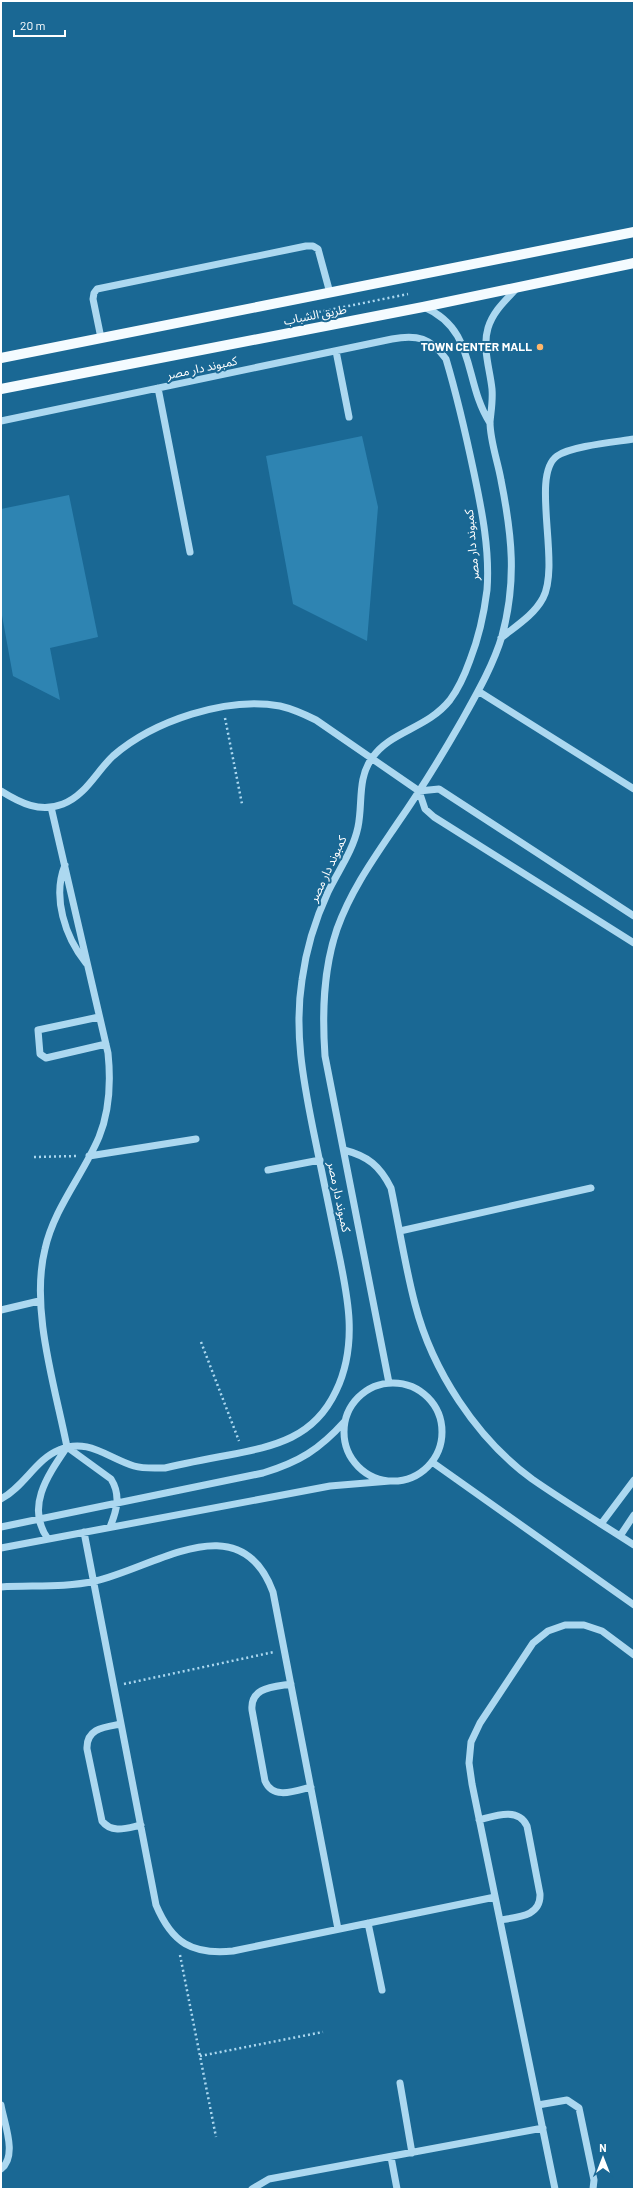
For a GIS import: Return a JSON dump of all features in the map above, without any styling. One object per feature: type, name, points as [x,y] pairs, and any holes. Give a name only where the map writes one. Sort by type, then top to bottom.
[{"type":"main road","name":"طريق الشباب","points":[[1,358],[634,232]]},
{"type":"main road","name":"طريق الشباب","points":[[1,389],[423,307],[634,263]]},
{"type":"street","points":[[100,338],[93,299],[94,293],[97,289],[291,249],[313,246],[318,249],[330,293]]},
{"type":"street","points":[[490,423],[493,399],[486,349],[488,329],[496,311],[518,286]]},
{"type":"street","points":[[389,1383],[325,1056],[323,1018],[324,992],[329,961],[337,930],[349,899],[446,748],[478,692],[501,638],[508,608],[512,577],[512,546],[508,516],[490,423],[478,401],[466,351],[459,336],[442,316],[423,307]]},
{"type":"street","name":"كمبوند دار مصر","points":[[1,421],[403,337],[416,337],[428,341],[438,348],[446,359],[478,493],[487,561],[484,615],[477,643],[459,687],[436,714],[422,725],[390,740],[371,759],[362,782],[358,829],[353,844],[326,896],[317,919],[309,942],[300,991],[298,1034],[301,1064],[348,1302],[350,1321],[347,1358],[336,1392],[327,1408],[315,1421],[301,1433],[285,1441],[243,1452],[164,1468],[150,1468],[122,1462],[89,1447],[67,1447],[50,1455],[22,1484],[1,1499]]},
{"type":"street","points":[[336,351],[349,417]]},
{"type":"street","points":[[158,388],[190,552]]},
{"type":"street","points":[[501,638],[531,614],[544,596],[547,586],[549,563],[545,477],[551,462],[556,456],[572,450],[634,439]]},
{"type":"street","points":[[478,692],[634,789]]},
{"type":"street","points":[[1,791],[21,803],[36,807],[51,807],[63,804],[83,791],[112,758],[132,740],[155,728],[180,718],[223,708],[261,704],[280,706],[299,712],[333,731],[371,759],[419,791],[425,809],[434,817],[634,943]]},
{"type":"street","points":[[419,791],[439,789],[634,916]]},
{"type":"street","points":[[48,1539],[42,1530],[38,1519],[38,1505],[47,1481],[67,1447],[39,1301],[40,1274],[52,1224],[99,1137],[109,1096],[110,1075],[106,1044],[51,807]]},
{"type":"street","points":[[65,864],[58,886],[66,927],[73,945],[88,965]]},
{"type":"street","points":[[99,1017],[38,1030],[40,1054],[46,1058],[106,1044]]},
{"type":"street","points":[[89,1156],[196,1139]]},
{"type":"street","points":[[344,1150],[360,1154],[373,1162],[384,1174],[391,1188],[415,1304],[426,1338],[441,1370],[459,1401],[480,1429],[505,1455],[532,1478],[634,1545]]},
{"type":"street","points":[[268,1170],[320,1160]]},
{"type":"street","points":[[400,1231],[591,1188]]},
{"type":"street","points":[[1,1310],[39,1301]]},
{"type":"street","points":[[1,1548],[330,1486],[406,1480],[421,1473],[432,1462],[439,1450],[442,1436],[442,1422],[437,1409],[428,1397],[416,1389],[403,1384],[389,1383],[374,1387],[360,1395],[350,1407],[345,1421],[344,1438],[349,1455],[359,1468],[373,1478],[390,1481]]},
{"type":"street","points":[[1,1527],[286,1466],[309,1455],[328,1440],[345,1421]]},
{"type":"street","points":[[67,1447],[111,1479],[117,1490],[118,1502],[110,1527]]},
{"type":"street","points":[[432,1462],[634,1605]]},
{"type":"street","points":[[601,1524],[634,1480]]},
{"type":"street","points":[[620,1536],[634,1515]]},
{"type":"street","points":[[84,1532],[156,1905],[164,1923],[176,1938],[194,1949],[213,1953],[233,1951],[495,1897]]},
{"type":"street","points":[[1,1587],[66,1585],[94,1581],[120,1574],[187,1549],[219,1544],[238,1549],[254,1559],[266,1574],[273,1592],[338,1929]]},
{"type":"street","points":[[555,2189],[479,1820],[469,1763],[472,1742],[480,1723],[533,1643],[548,1632],[565,1625],[584,1625],[602,1631],[634,1655]]},
{"type":"street","points":[[291,1684],[264,1689],[255,1695],[252,1700],[252,1710],[265,1781],[270,1789],[279,1793],[311,1788]]},
{"type":"street","points":[[121,1724],[100,1728],[91,1733],[87,1743],[100,1816],[105,1825],[114,1829],[141,1825]]},
{"type":"street","points":[[479,1820],[513,1814],[522,1818],[527,1826],[540,1894],[539,1904],[536,1909],[527,1915],[500,1920]]},
{"type":"street","points":[[368,1923],[382,1990]]},
{"type":"street","points":[[400,2083],[412,2152]]},
{"type":"street","points":[[538,2105],[567,2100],[579,2108],[594,2180],[593,2189]]},
{"type":"street","points":[[1,2105],[10,2155],[6,2165],[1,2169]]},
{"type":"street","points":[[252,2189],[269,2179],[542,2128]]},
{"type":"street","points":[[391,2157],[397,2189]]},
{"type":"path","points":[[405,278],[411,309]]},
{"type":"path","points":[[223,708],[242,804]]},
{"type":"path","points":[[34,1157],[89,1156]]},
{"type":"path","points":[[201,1342],[243,1452]]},
{"type":"path","points":[[114,1686],[284,1650]]},
{"type":"path","points":[[176,1938],[216,2137]]},
{"type":"path","points":[[200,2056],[323,2032]]},
{"type":"shaded area","points":[[362,436],[378,507],[367,641],[293,604],[266,456]]},
{"type":"shaded area","points":[[69,495],[98,637],[50,648],[60,700],[13,676],[1,610],[1,509]]},
{"type":"place","name":"TOWN CENTER MALL","points":[[540,347]]}]
